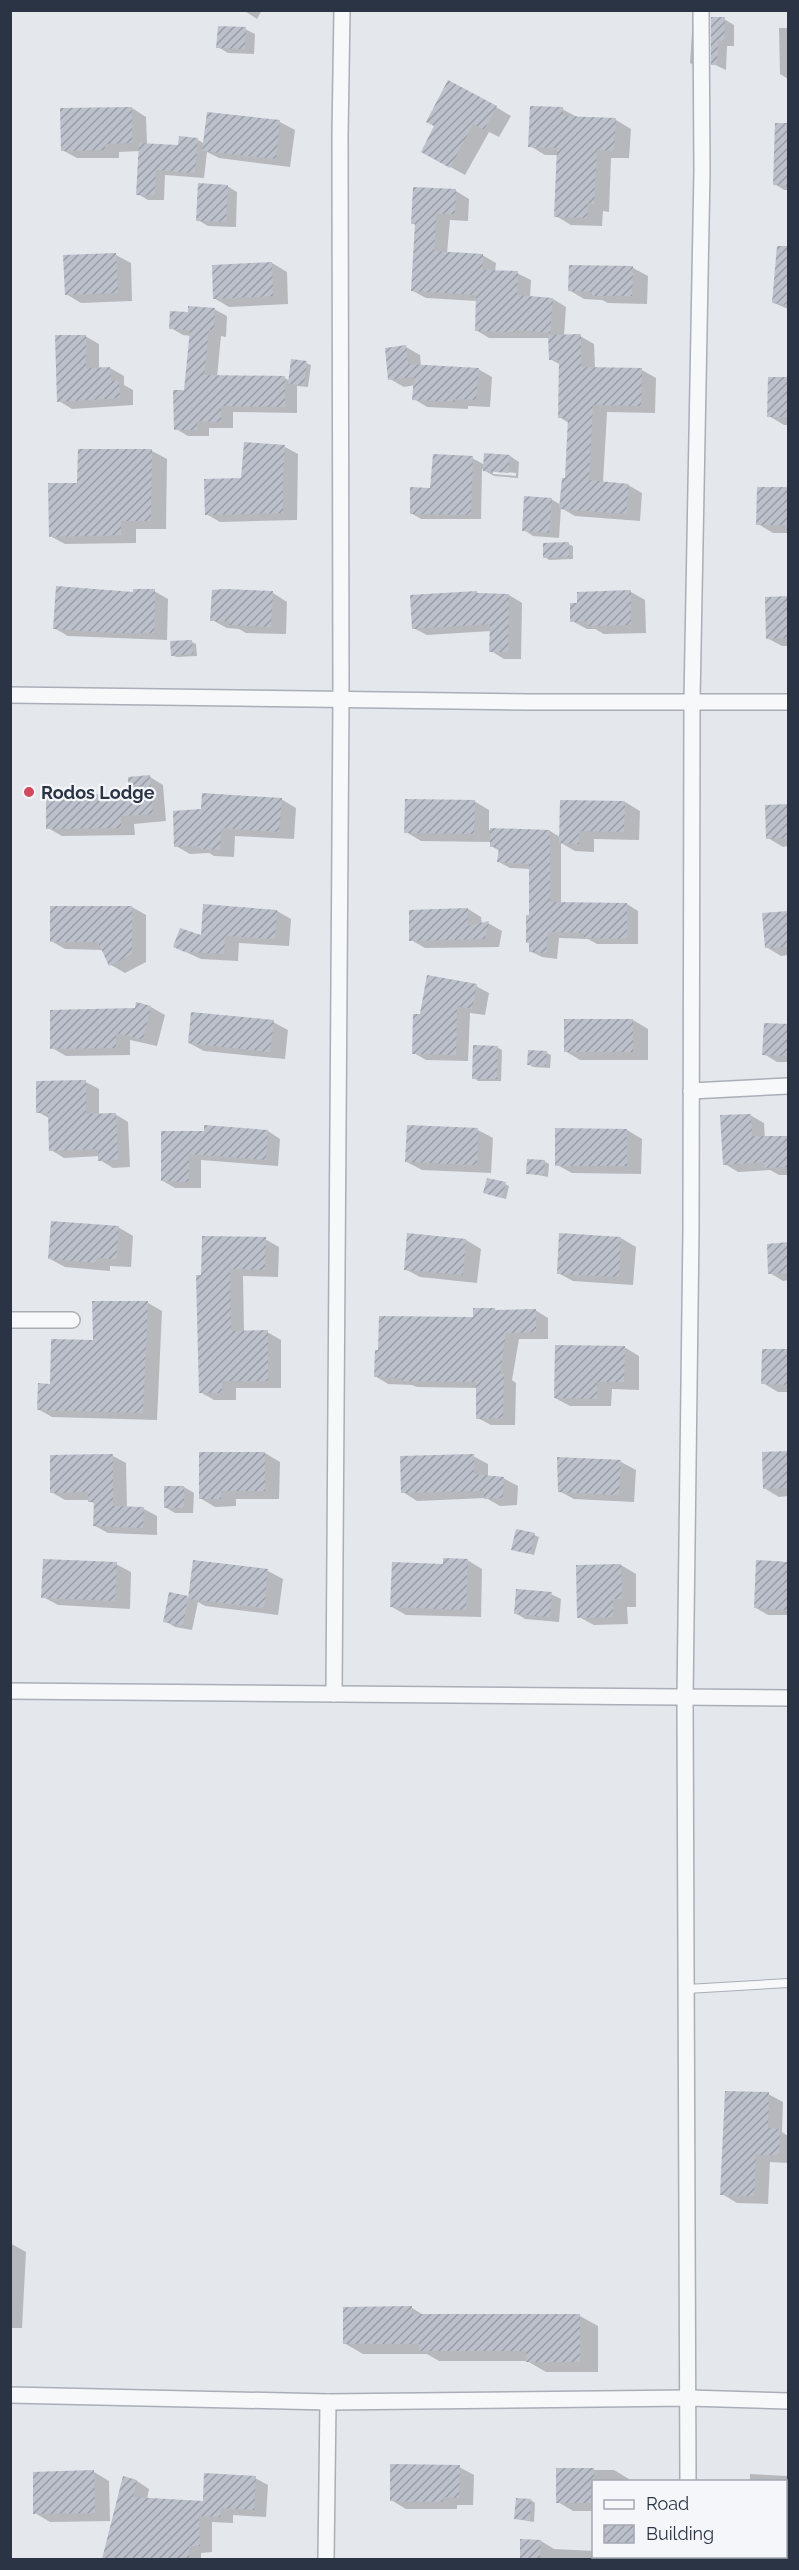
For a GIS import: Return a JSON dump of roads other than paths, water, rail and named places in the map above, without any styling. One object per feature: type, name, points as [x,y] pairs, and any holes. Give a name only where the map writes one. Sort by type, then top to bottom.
[{"type":"street","points":[[334,1694],[341,699],[339,136],[342,10]]},
{"type":"street","points":[[688,2480],[685,1699],[692,700],[702,171],[701,10]]},
{"type":"street","points":[[10,695],[528,702],[692,700],[789,702]]},
{"type":"street","points":[[691,1091],[789,1086]]},
{"type":"street","points":[[10,1320],[72,1320]]},
{"type":"street","points":[[10,1690],[685,1699],[789,1698]]},
{"type":"street","points":[[10,2395],[328,2402],[689,2398],[789,2401]]},
{"type":"street","points":[[326,2559],[328,2402]]},
{"type":"lane","points":[[687,1989],[789,1983]]},
{"type":"place","name":"Rodos Lodge","points":[[29,792]]}]
